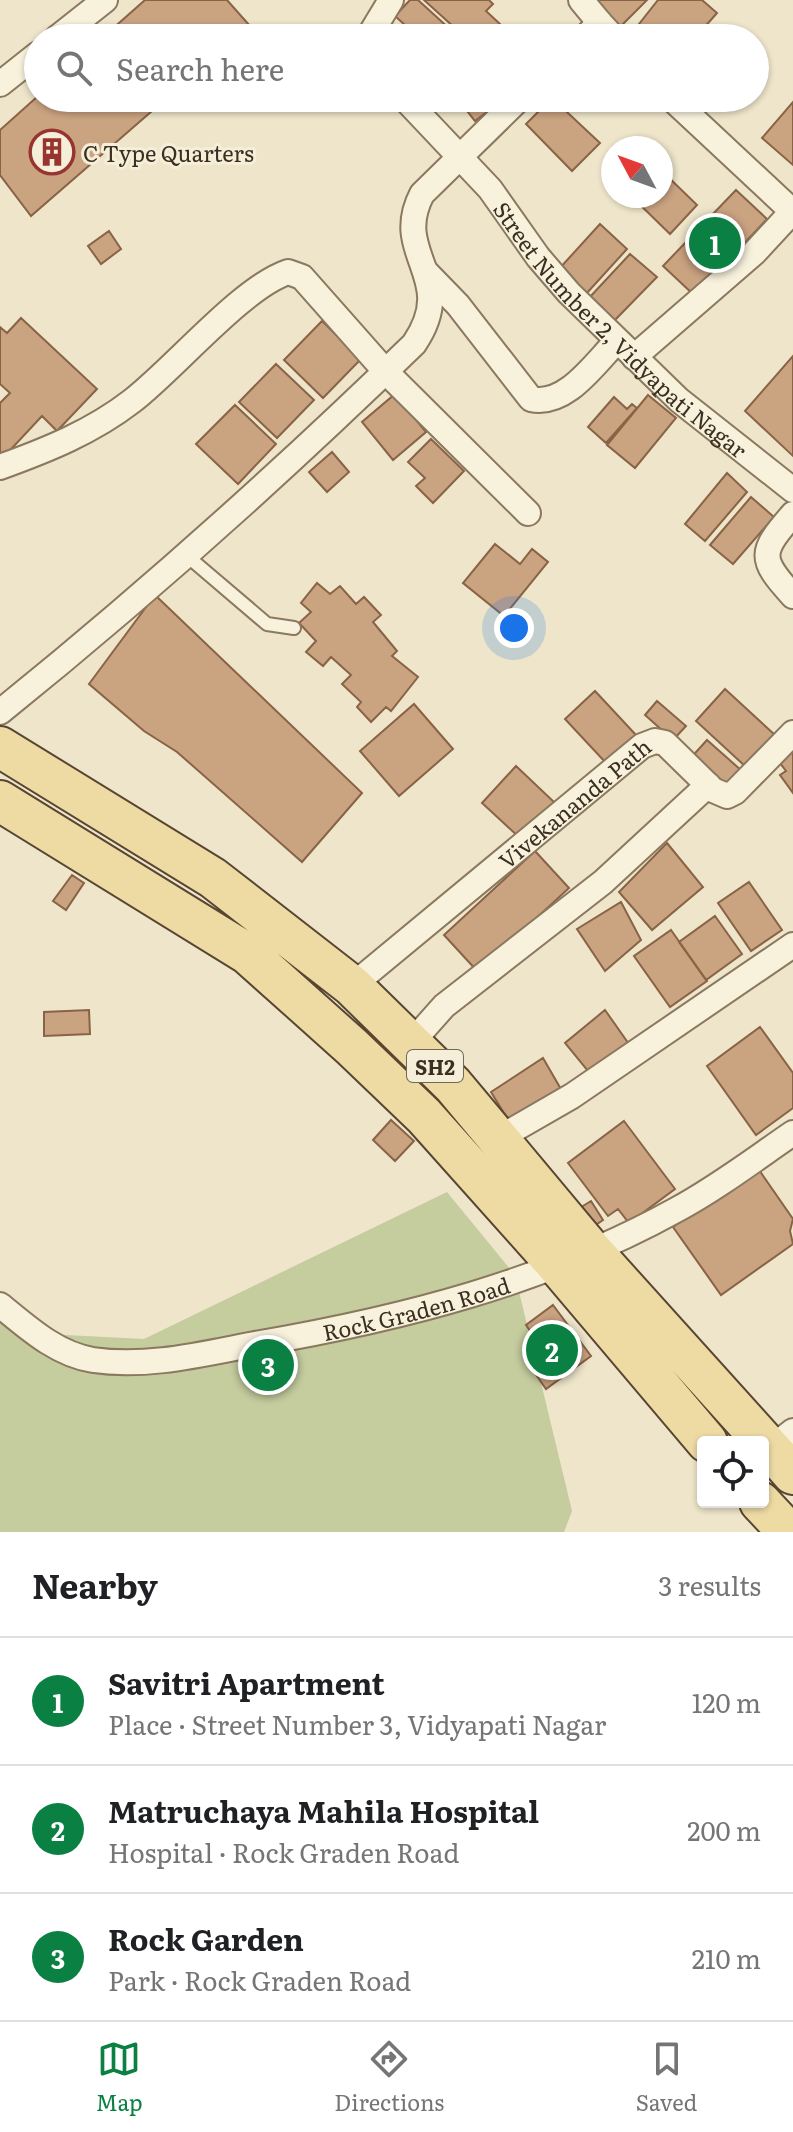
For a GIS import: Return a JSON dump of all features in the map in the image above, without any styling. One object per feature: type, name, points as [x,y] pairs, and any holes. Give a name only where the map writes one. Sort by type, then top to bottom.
[{"type":"main road","name":"SH2","points":[[0,747],[213,878],[352,986],[412,1042],[499,1138],[575,1258],[703,1436]]},
{"type":"main road","name":"SH2","points":[[0,801],[248,954],[785,1451]]},
{"type":"street","points":[[75,24],[105,0]]},
{"type":"street","points":[[376,24],[391,0]]},
{"type":"street","points":[[581,0],[594,24]]},
{"type":"street","points":[[0,84],[24,65]]},
{"type":"street","name":"Street Number 2, Vidyapati Nagar","points":[[417,112],[490,189],[538,257],[626,349],[725,439],[793,490]]},
{"type":"street","points":[[0,712],[108,625],[414,344],[428,324],[432,307],[411,227],[413,211],[422,194],[505,112]]},
{"type":"street","points":[[425,271],[458,305],[531,399],[543,402],[568,389],[754,253],[793,212],[686,112]]},
{"type":"street","points":[[0,467],[78,436],[132,402],[258,289],[273,277],[288,272],[302,277],[386,372],[528,513]]},
{"type":"street","points":[[793,514],[774,536],[765,557],[768,568],[793,596]]},
{"type":"street","points":[[412,1042],[444,1006],[603,882],[708,785],[721,795],[735,792],[793,733]]},
{"type":"street","name":"Vivekananda Path","points":[[352,986],[642,746],[655,741],[665,743],[708,785]]},
{"type":"street","points":[[499,1138],[572,1096],[793,945]]},
{"type":"street","name":"Rock Graden Road","points":[[0,1305],[41,1339],[90,1360],[146,1363],[343,1327],[490,1292],[575,1258],[679,1209],[793,1133]]},
{"type":"lane","points":[[186,555],[267,624],[294,628]]},
{"type":"green space","points":[[447,1192],[515,1275],[572,1511],[564,1532],[0,1532],[0,1317],[45,1334],[144,1339]]},
{"type":"building","points":[[145,0],[227,0],[248,24],[118,24]]},
{"type":"building","points":[[410,0],[418,0],[444,24],[404,24],[395,16]]},
{"type":"building","points":[[424,0],[489,0],[493,4],[486,11],[500,24],[451,24]]},
{"type":"building","points":[[597,0],[647,0],[623,24],[613,24],[593,4]]},
{"type":"building","points":[[658,0],[702,0],[717,13],[707,24],[639,24]]},
{"type":"building","points":[[793,102],[793,165],[762,138]]},
{"type":"building","name":"C Type Quarters","points":[[24,109],[24,112],[151,112],[31,216],[0,175],[0,130]]},
{"type":"building","points":[[468,112],[487,112],[475,121]]},
{"type":"building","points":[[538,112],[567,112],[600,143],[572,171],[526,124]]},
{"type":"building","points":[[673,182],[697,205],[670,234],[643,208],[673,208]]},
{"type":"building","points":[[736,190],[767,219],[695,296],[663,266]]},
{"type":"building","points":[[600,224],[627,249],[586,294],[559,269]]},
{"type":"building","points":[[109,231],[121,249],[101,264],[88,246]]},
{"type":"building","points":[[630,254],[657,277],[612,323],[588,299]]},
{"type":"building","points":[[21,318],[97,389],[57,431],[42,416],[0,461],[0,403],[10,393],[0,384],[0,327],[7,333]]},
{"type":"building","points":[[322,321],[361,359],[323,398],[284,360]]},
{"type":"building","points":[[793,356],[793,456],[745,411]]},
{"type":"building","points":[[276,364],[314,400],[277,438],[239,402]]},
{"type":"building","points":[[395,394],[426,432],[393,460],[362,422]]},
{"type":"building","points":[[648,395],[676,418],[635,468],[607,445]]},
{"type":"building","points":[[614,397],[627,409],[632,404],[637,408],[606,443],[588,427]]},
{"type":"building","points":[[235,405],[276,444],[238,484],[196,444]]},
{"type":"building","points":[[431,439],[464,471],[433,503],[416,486],[425,478],[408,462]]},
{"type":"building","points":[[332,452],[349,472],[327,492],[309,472]]},
{"type":"building","points":[[727,473],[747,492],[705,541],[685,524]]},
{"type":"building","points":[[751,497],[774,517],[733,564],[710,545]]},
{"type":"building","points":[[495,544],[520,564],[532,549],[548,562],[504,616],[463,583]]},
{"type":"building","points":[[317,583],[330,594],[340,586],[356,604],[364,597],[381,615],[373,622],[397,651],[392,656],[418,677],[391,711],[386,707],[371,722],[357,707],[361,702],[342,684],[351,675],[331,657],[323,666],[306,652],[316,641],[299,623],[311,612],[301,603]]},
{"type":"building","points":[[155,595],[362,793],[302,862],[177,752],[144,731],[89,684]]},
{"type":"building","points":[[725,689],[775,735],[746,767],[696,721]]},
{"type":"building","points":[[595,691],[636,735],[606,763],[565,719]]},
{"type":"building","points":[[657,701],[686,726],[673,740],[645,715]]},
{"type":"building","points":[[414,704],[453,749],[399,796],[360,751]]},
{"type":"building","points":[[707,740],[742,771],[723,792],[688,761]]},
{"type":"building","points":[[793,751],[793,793],[780,775],[786,771],[780,763]]},
{"type":"building","points":[[516,766],[555,803],[521,839],[482,803]]},
{"type":"building","points":[[667,843],[703,887],[652,930],[619,892]]},
{"type":"building","points":[[535,851],[569,888],[478,972],[444,935]]},
{"type":"building","points":[[72,875],[84,883],[66,910],[53,901]]},
{"type":"building","points":[[749,882],[782,930],[751,951],[718,903]]},
{"type":"building","points":[[621,902],[641,940],[605,971],[577,929]]},
{"type":"building","points":[[715,916],[742,954],[706,980],[679,942]]},
{"type":"building","points":[[671,930],[707,981],[670,1007],[634,956]]},
{"type":"building","points":[[89,1010],[90,1034],[44,1036],[44,1012]]},
{"type":"building","points":[[605,1010],[631,1047],[592,1076],[565,1043]]},
{"type":"building","points":[[760,1027],[793,1073],[793,1108],[756,1135],[707,1066]]},
{"type":"building","points":[[543,1058],[562,1091],[510,1123],[491,1092]]},
{"type":"building","points":[[391,1120],[414,1141],[395,1161],[373,1140]]},
{"type":"building","points":[[624,1121],[675,1189],[629,1223],[618,1209],[608,1216],[568,1163]]},
{"type":"building","points":[[757,1167],[793,1219],[790,1231],[793,1244],[721,1295],[673,1227]]},
{"type":"building","points":[[591,1201],[603,1220],[590,1229],[578,1209]]},
{"type":"building","points":[[553,1305],[591,1356],[546,1389],[525,1359],[541,1347],[526,1325]]},
{"type":"place","name":"C Type Quarters","points":[[52,152]]},
{"type":"place","name":"Savitri Apartment","points":[[715,243]]},
{"type":"place","name":"Matruchaya Mahila Hospital","points":[[552,1350]]},
{"type":"place","name":"Rock Garden","points":[[268,1365]]}]
